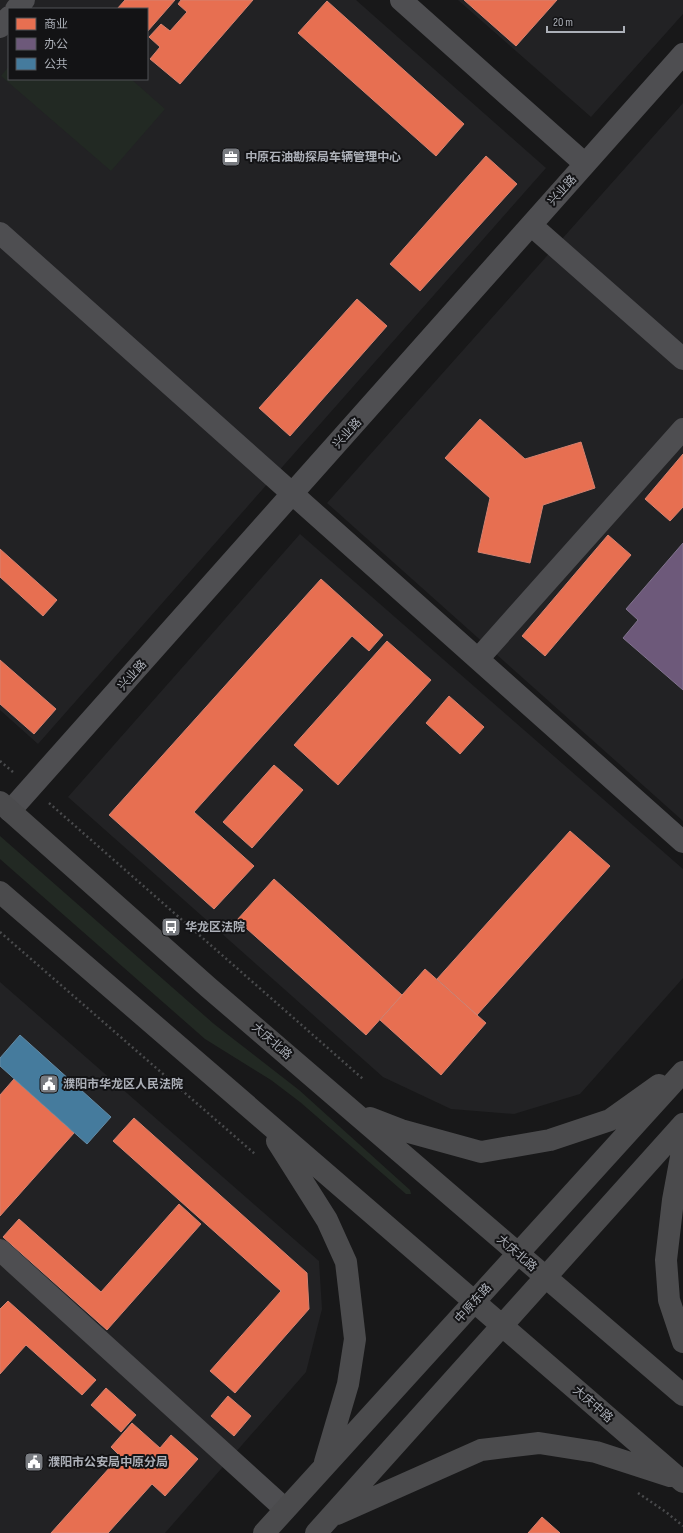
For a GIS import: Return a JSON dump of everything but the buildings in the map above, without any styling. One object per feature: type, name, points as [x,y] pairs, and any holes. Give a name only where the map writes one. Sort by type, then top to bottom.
[{"type":"main road","name":"大庆北路","points":[[5,807],[208,987],[546,1277]]},
{"type":"main road","points":[[0,892],[502,1326]]},
{"type":"main road","points":[[352,1110],[401,1130],[481,1152],[550,1140],[610,1120],[683,1068]]},
{"type":"main road","name":"中原东路","points":[[264,1533],[683,1072]]},
{"type":"main road","points":[[266,1123],[327,1220],[346,1262],[354,1339],[348,1384],[322,1468]]},
{"type":"main road","points":[[322,1525],[683,1124]]},
{"type":"main road","points":[[683,1146],[673,1200],[666,1260],[669,1300],[683,1342]]},
{"type":"main road","points":[[546,1277],[683,1395]]},
{"type":"main road","name":"大庆中路","points":[[502,1326],[682,1481]]},
{"type":"main road","points":[[322,1525],[481,1450],[539,1443],[596,1452],[682,1481]]},
{"type":"street","points":[[17,8],[24,0]]},
{"type":"street","points":[[401,0],[585,164]]},
{"type":"street","points":[[0,27],[8,18]]},
{"type":"street","name":"兴业路","points":[[5,807],[31,788],[683,54]]},
{"type":"street","points":[[531,224],[683,359]]},
{"type":"street","points":[[0,233],[292,495],[683,842]]},
{"type":"street","points":[[478,659],[683,429]]},
{"type":"street","points":[[0,1250],[285,1509]]},
{"type":"path","points":[[0,761],[363,1079]]},
{"type":"path","points":[[0,932],[259,1157]]},
{"type":"shaded area","points":[[0,0],[356,0],[546,168],[38,744],[0,710]]},
{"type":"shaded area","points":[[458,0],[683,0],[683,14],[591,117]]},
{"type":"shaded area","points":[[8,67],[8,80],[132,80],[165,109],[111,171],[1,76]]},
{"type":"shaded area","points":[[683,103],[683,821],[327,503]]},
{"type":"shaded area","points":[[300,534],[683,869],[683,978],[580,1094],[514,1114],[451,1109],[383,1077],[68,797]]},
{"type":"shaded area","points":[[0,836],[214,1024],[299,1090],[410,1190],[411,1194],[406,1194],[300,1102],[271,1080],[205,1039],[0,859]]},
{"type":"shaded area","points":[[0,982],[319,1261],[322,1309],[306,1372],[165,1533],[0,1533]]},
{"type":"place","name":"中原石油勘探局车辆管理中心","points":[[231,157]]},
{"type":"place","name":"华龙区法院","points":[[171,927]]},
{"type":"place","name":"濮阳市华龙区人民法院","points":[[49,1084]]},
{"type":"place","name":"濮阳市公安局中原分局","points":[[34,1462]]}]
